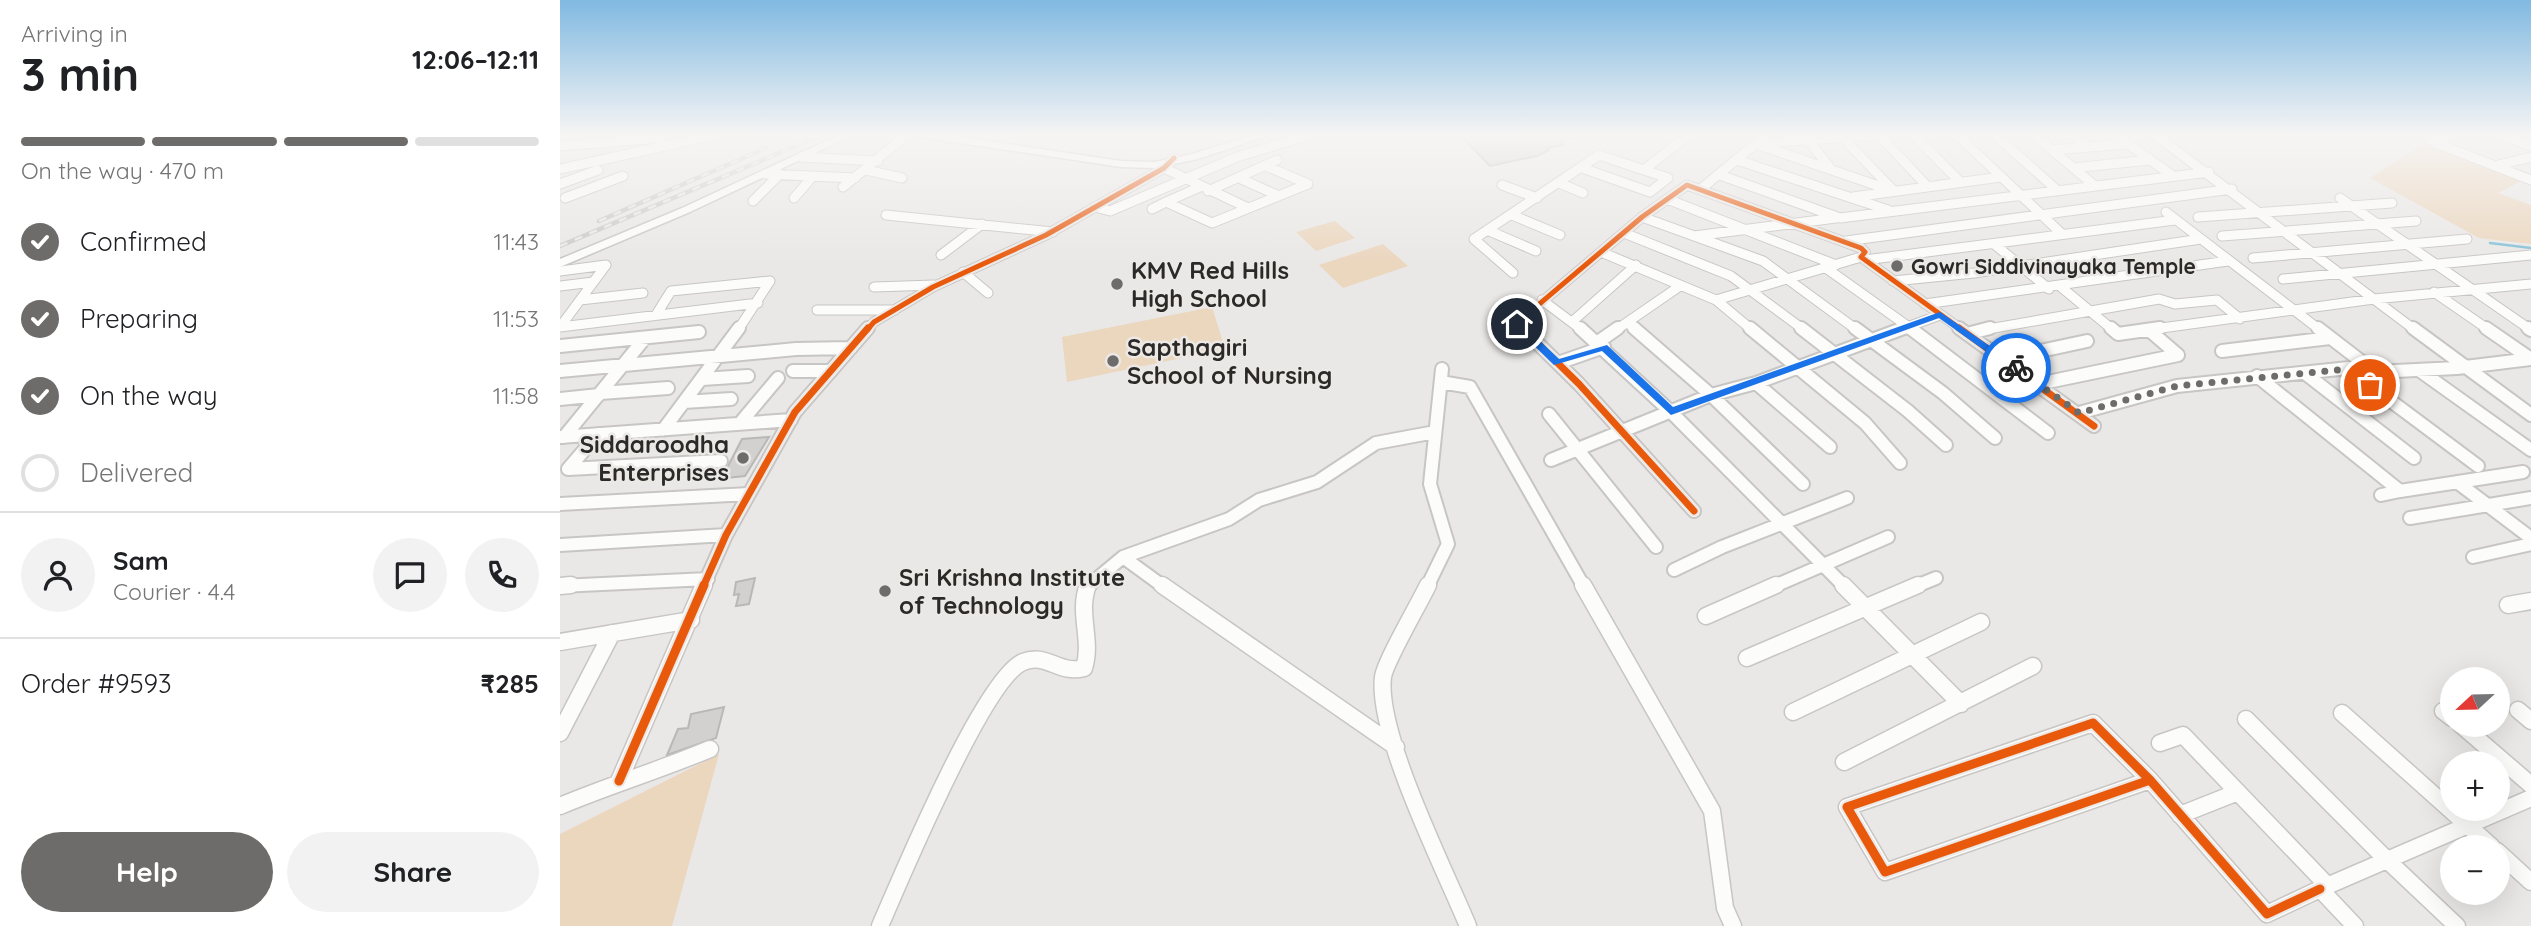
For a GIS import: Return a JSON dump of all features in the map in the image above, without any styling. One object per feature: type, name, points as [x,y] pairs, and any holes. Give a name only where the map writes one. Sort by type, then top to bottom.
[{"type":"main road","points":[[560,262],[686,211],[758,177]]},
{"type":"street","points":[[560,184],[578,177]]},
{"type":"street","points":[[562,198],[620,177]]},
{"type":"street","points":[[753,201],[777,177]]},
{"type":"street","points":[[794,198],[812,177]]},
{"type":"street","points":[[838,177],[855,178]]},
{"type":"street","points":[[619,781],[726,535],[791,419],[831,371],[874,323],[938,284],[1053,232],[1142,177]]},
{"type":"street","points":[[1182,177],[1248,208]]},
{"type":"street","points":[[1095,207],[1110,211],[1189,177]]},
{"type":"street","points":[[1166,202],[1212,223],[1308,184],[1292,177]]},
{"type":"street","points":[[1513,273],[1474,240],[1568,177]]},
{"type":"street","points":[[1608,177],[1650,192],[1668,178],[1666,177]]},
{"type":"street","points":[[1701,188],[1717,177]]},
{"type":"street","points":[[1726,177],[1840,218]]},
{"type":"street","points":[[1789,177],[1891,211]]},
{"type":"street","points":[[1853,177],[1894,191]]},
{"type":"street","points":[[1881,177],[1894,191]]},
{"type":"street","points":[[1919,177],[1927,186]]},
{"type":"street","points":[[1955,177],[1960,182]]},
{"type":"street","points":[[1849,197],[1999,177]]},
{"type":"street","points":[[2001,177],[2062,234]]},
{"type":"street","points":[[2043,177],[2058,191]]},
{"type":"street","points":[[2084,177],[2095,187]]},
{"type":"street","points":[[1693,236],[2164,177]]},
{"type":"street","points":[[2216,177],[2281,231],[2531,415]]},
{"type":"street","points":[[843,187],[855,178]]},
{"type":"street","points":[[1152,209],[1239,178],[1279,196]]},
{"type":"street","points":[[1559,183],[1583,193]]},
{"type":"street","points":[[1502,185],[1537,198]]},
{"type":"street","points":[[1694,511],[1558,363],[1517,324],[1642,217],[1687,185],[1846,241],[1865,252],[1863,259]]},
{"type":"street","points":[[1846,241],[2232,189]]},
{"type":"street","points":[[562,198],[577,203]]},
{"type":"street","points":[[2340,198],[2411,244],[2531,330]]},
{"type":"street","points":[[1667,199],[1831,266],[2048,433]]},
{"type":"street","points":[[2198,217],[2392,203]]},
{"type":"street","points":[[2166,212],[2375,372],[2464,367],[2531,359]]},
{"type":"street","points":[[886,215],[1053,232]]},
{"type":"street","points":[[1512,215],[1560,235]]},
{"type":"street","points":[[1642,217],[1763,261],[1871,339],[1995,438]]},
{"type":"street","points":[[1717,300],[1863,259],[2175,219]]},
{"type":"street","points":[[2222,236],[2416,221]]},
{"type":"street","points":[[941,255],[982,224]]},
{"type":"street","points":[[1487,230],[1536,251]]},
{"type":"street","points":[[1624,233],[1731,276],[1834,353],[1946,445]]},
{"type":"street","points":[[1893,281],[2022,266],[2201,239]]},
{"type":"street","points":[[2253,258],[2467,239]]},
{"type":"street","points":[[1994,244],[2118,334],[2374,299],[2531,284]]},
{"type":"street","points":[[1601,252],[1717,300],[1795,368],[1865,423],[1900,463]]},
{"type":"street","points":[[2283,279],[2531,255]]},
{"type":"street","points":[[1863,259],[2094,426]]},
{"type":"street","points":[[1925,304],[2055,288],[2228,261]]},
{"type":"street","points":[[560,271],[606,265],[560,327]]},
{"type":"street","points":[[1573,321],[1636,265]]},
{"type":"street","points":[[963,272],[988,293]]},
{"type":"street","points":[[656,314],[671,291],[770,281],[758,303],[663,430]]},
{"type":"street","points":[[560,286],[593,282]]},
{"type":"street","points":[[874,287],[938,284]]},
{"type":"street","points":[[1558,363],[1601,344],[1680,286]]},
{"type":"street","points":[[560,306],[643,292]]},
{"type":"street","points":[[2434,292],[2531,359]]},
{"type":"street","points":[[1968,334],[2159,299],[2175,304],[2217,300],[2240,318]]},
{"type":"street","points":[[1542,300],[1601,344],[1961,705]]},
{"type":"street","points":[[560,327],[758,303]]},
{"type":"street","points":[[817,310],[895,310]]},
{"type":"street","points":[[1551,460],[1711,395],[1756,383],[1940,315]]},
{"type":"street","points":[[1628,323],[1711,395],[1803,484]]},
{"type":"street","points":[[2038,384],[2178,355],[2149,330]]},
{"type":"street","points":[[560,346],[699,332]]},
{"type":"street","points":[[562,437],[645,338]]},
{"type":"street","points":[[2222,351],[2330,338]]},
{"type":"street","points":[[2003,359],[2087,341]]},
{"type":"street","points":[[560,371],[796,349],[851,348]]},
{"type":"street","points":[[2079,413],[2177,386],[2368,366]]},
{"type":"street","points":[[2348,369],[2478,466]]},
{"type":"street","points":[[2419,370],[2528,445]]},
{"type":"street","points":[[793,371],[831,371]]},
{"type":"street","points":[[2306,374],[2414,458]]},
{"type":"street","points":[[1468,926],[1396,747],[1384,676],[1448,544],[1430,484],[1441,375],[1470,387],[1712,811],[1725,908],[1734,926]]},
{"type":"street","points":[[702,379],[748,376]]},
{"type":"street","points":[[2257,376],[2400,491]]},
{"type":"street","points":[[741,422],[778,378]]},
{"type":"street","points":[[1756,383],[1830,447]]},
{"type":"street","points":[[560,399],[668,388]]},
{"type":"street","points":[[684,402],[731,399]]},
{"type":"street","points":[[1549,414],[1656,547]]},
{"type":"street","points":[[562,437],[791,419]]},
{"type":"street","points":[[880,926],[939,792],[988,703],[1020,663],[1038,658],[1070,673],[1084,668],[1089,652],[1082,601],[1087,585],[1123,557],[1229,519],[1259,500],[1317,482],[1377,443],[1435,432]]},
{"type":"street","points":[[598,434],[568,470],[721,461]]},
{"type":"street","points":[[2381,495],[2523,472]]},
{"type":"street","points":[[2457,482],[2531,538]]},
{"type":"street","points":[[560,504],[749,494]]},
{"type":"street","points":[[1674,570],[1780,523],[1847,498]]},
{"type":"street","points":[[2410,518],[2531,498]]},
{"type":"street","points":[[560,545],[726,535]]},
{"type":"street","points":[[1706,617],[1888,537]]},
{"type":"street","points":[[2473,557],[2531,544]]},
{"type":"street","points":[[1123,557],[1243,646],[1283,667],[1396,747]]},
{"type":"street","points":[[1747,658],[1936,578]]},
{"type":"street","points":[[560,586],[708,579]]},
{"type":"street","points":[[2508,605],[2531,601]]},
{"type":"street","points":[[560,642],[691,620]]},
{"type":"street","points":[[1793,712],[1914,657],[1981,622]]},
{"type":"street","points":[[560,733],[612,633]]},
{"type":"street","points":[[1844,762],[1961,705],[2033,666]]},
{"type":"street","points":[[2518,710],[2531,720]]},
{"type":"street","points":[[2342,713],[2479,835]]},
{"type":"street","points":[[2246,719],[2457,926]]},
{"type":"street","points":[[2150,780],[1885,872],[1847,807],[2093,723],[2150,780],[2266,914],[2531,798]]},
{"type":"street","points":[[2160,743],[2183,735],[2324,887],[2355,926]]},
{"type":"street","points":[[2474,737],[2531,785]]},
{"type":"street","points":[[560,806],[619,781],[649,775],[710,749]]},
{"type":"street","points":[[2180,815],[2238,792]]},
{"type":"street","points":[[2510,863],[2531,882]]},
{"type":"shaded area","points":[[2370,178],[2525,179],[2498,193],[2531,205],[2531,244],[2479,238]]},
{"type":"shaded area","points":[[1335,221],[1355,238],[1316,251],[1296,232]]},
{"type":"shaded area","points":[[1383,244],[1408,266],[1343,288],[1319,265]]},
{"type":"shaded area","points":[[1212,307],[1225,349],[1067,382],[1062,337]]},
{"type":"shaded area","points":[[719,754],[672,926],[560,926],[560,834]]},
{"type":"building","name":"Siddaroodha Enterprises","points":[[769,437],[745,476],[716,479],[728,466],[742,439]]},
{"type":"building","points":[[755,578],[749,604],[736,606],[739,594],[734,595],[736,582]]},
{"type":"building","points":[[724,707],[716,738],[667,755],[678,729],[688,728],[691,714]]},
{"type":"waterway","points":[[2490,243],[2531,248]]},
{"type":"railway","points":[[599,221],[699,177]]},
{"type":"railway","points":[[560,246],[722,177]]},
{"type":"cycle path","points":[[619,781],[726,535],[795,412],[874,322],[933,287],[1046,235],[1148,177]]},
{"type":"cycle path","points":[[1694,511],[1579,384],[1517,323],[1642,217],[1687,185],[1861,248],[1865,252],[1861,257],[2094,426]]},
{"type":"cycle path","points":[[2150,780],[2093,723],[1847,807],[1885,872],[2150,780],[2267,914],[2320,889]]},
{"type":"way so far","points":[[2016,368],[2079,413],[2177,386],[2257,376],[2348,369],[2370,385]]},
{"type":"place","name":"Gowri Siddivinayaka Temple","points":[[1897,266]]},
{"type":"place","name":"KMV Red Hills High School","points":[[1117,284]]},
{"type":"place","name":"Sapthagiri School of Nursing","points":[[1113,361]]},
{"type":"place","name":"Siddaroodha Enterprises","points":[[743,458]]},
{"type":"place","name":"Sri Krishna Institute of Technology","points":[[885,591]]},
{"type":"route","points":[[1517,324],[1558,363],[1604,347],[1671,412],[1711,395],[1756,383],[1940,315],[2016,368]]}]
